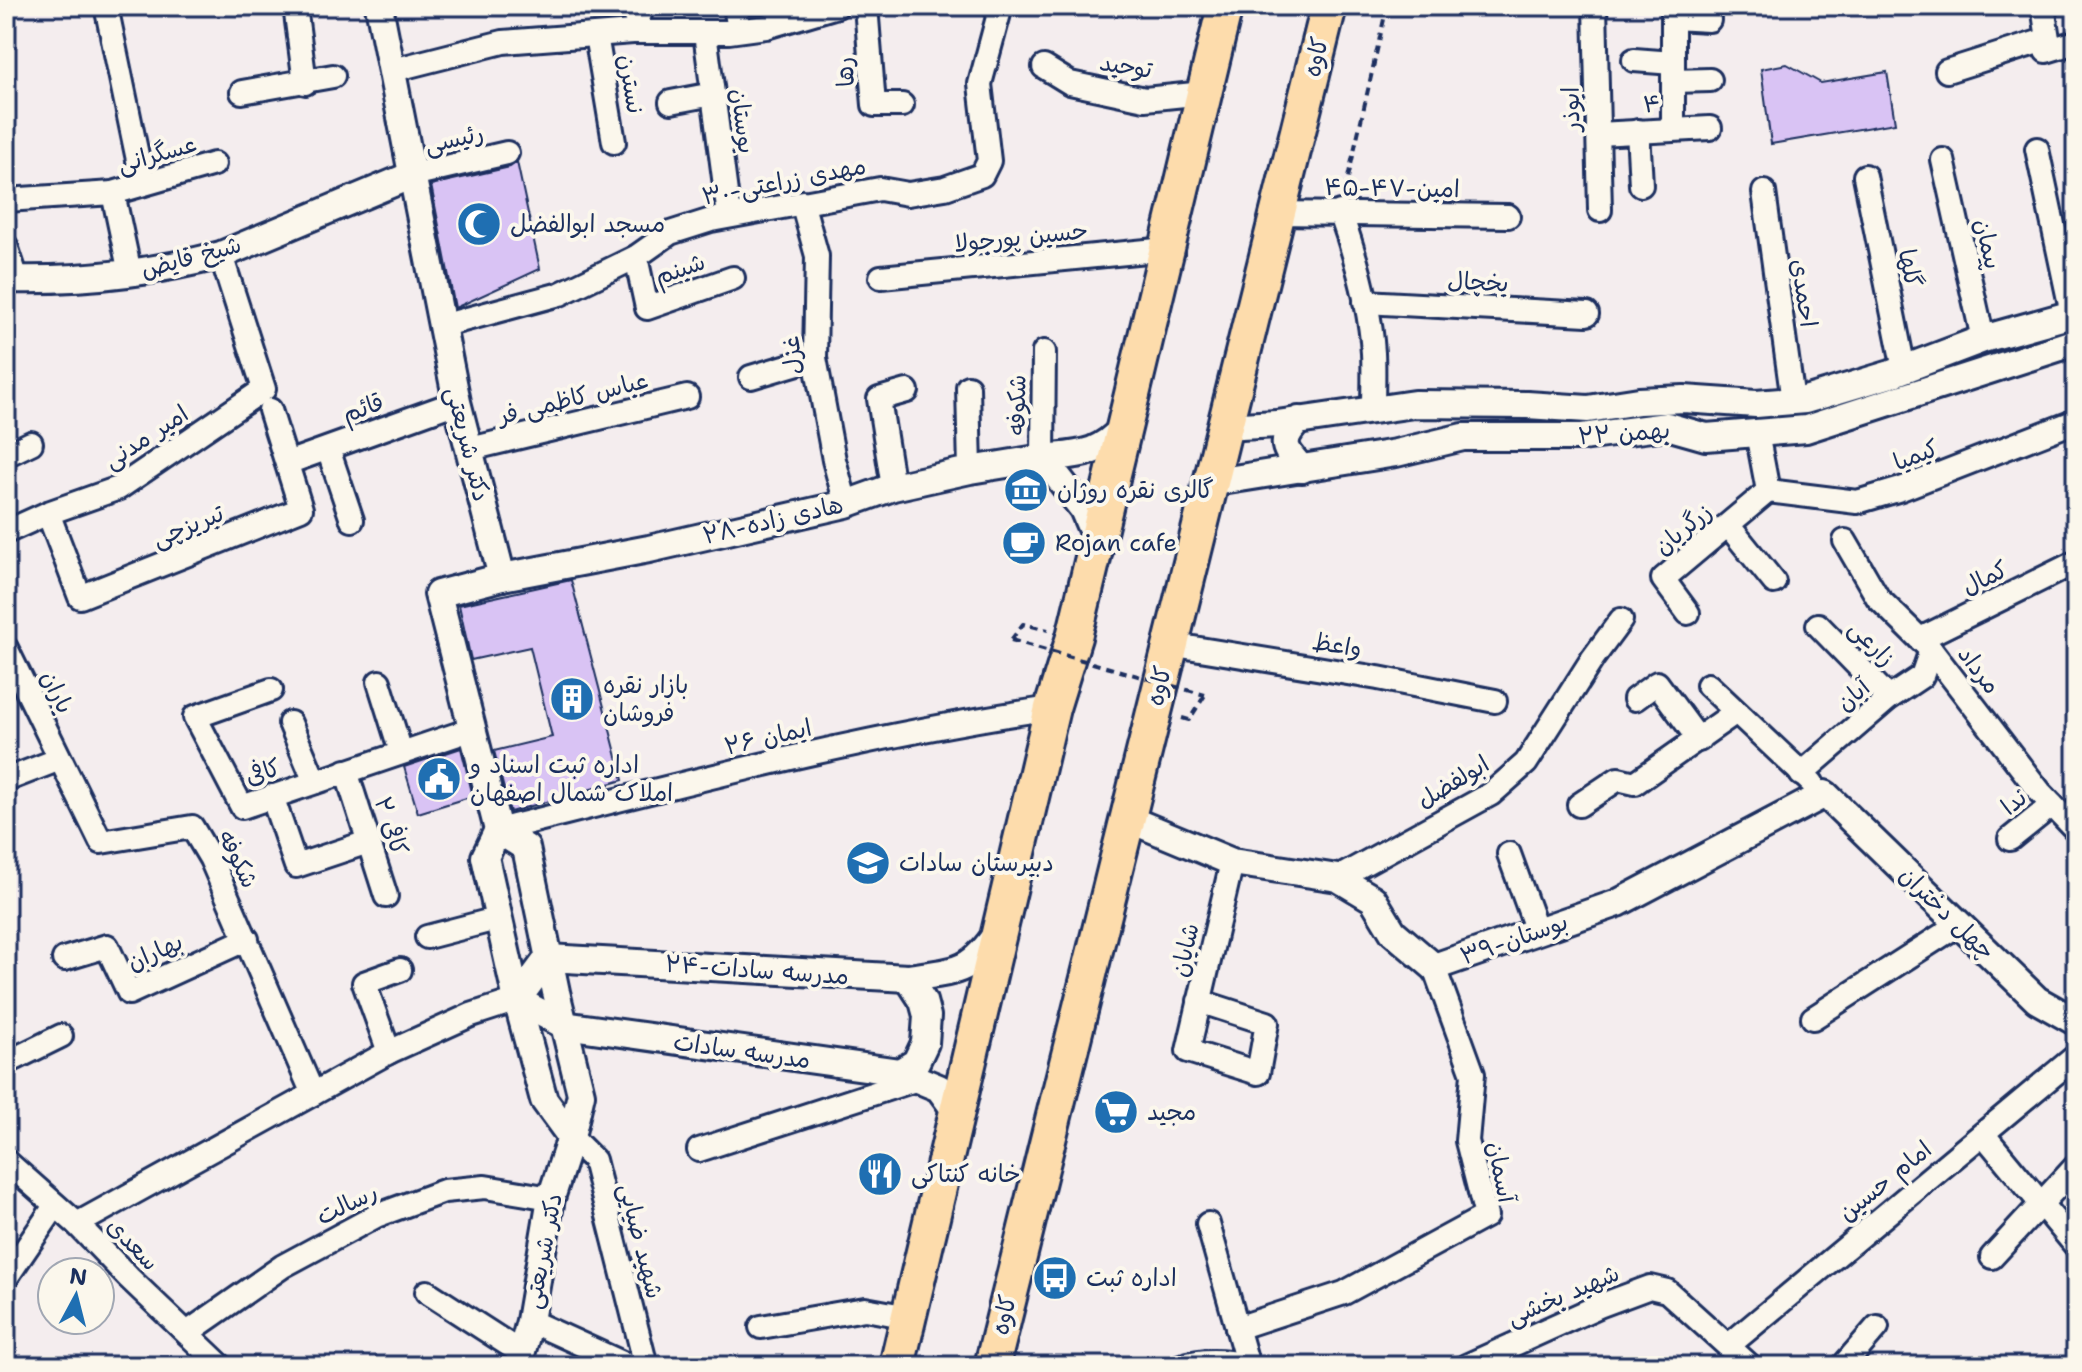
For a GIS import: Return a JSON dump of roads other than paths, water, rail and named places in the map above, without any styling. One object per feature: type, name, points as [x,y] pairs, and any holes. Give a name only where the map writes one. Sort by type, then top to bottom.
[{"type":"main road","points":[[897,1366],[1052,708],[1070,652],[1225,6]]},
{"type":"main road","name":"کاوه","points":[[992,1366],[1329,6]]},
{"type":"street","points":[[106,6],[143,184]]},
{"type":"street","points":[[295,6],[305,83]]},
{"type":"street","name":"دکتر شریعتی","points":[[379,6],[457,402],[502,577]]},
{"type":"street","points":[[633,32],[643,6]]},
{"type":"street","points":[[735,6],[739,30]]},
{"type":"street","points":[[393,70],[503,42],[633,32],[739,30],[766,27],[837,6]]},
{"type":"street","name":"رها","points":[[866,6],[874,105],[902,105]]},
{"type":"street","name":"۳۰-مهدی زراعتی","points":[[441,326],[560,294],[636,257],[670,233],[729,216],[880,189],[908,194],[945,188],[982,175],[989,161],[980,84],[1001,6]]},
{"type":"street","name":"ابوذر","points":[[1595,6],[1600,210]]},
{"type":"street","points":[[2043,6],[2047,45]]},
{"type":"street","points":[[1673,128],[1673,12],[1709,20]]},
{"type":"street","name":"بوستان","points":[[705,33],[729,216]]},
{"type":"street","name":"نسترن","points":[[596,35],[614,142]]},
{"type":"street","points":[[1947,71],[2047,45],[2076,42]]},
{"type":"street","points":[[1634,60],[1710,80]]},
{"type":"street","name":"توحید","points":[[1044,67],[1070,83],[1145,99],[1204,93]]},
{"type":"street","points":[[242,92],[333,76]]},
{"type":"street","points":[[671,102],[713,94]]},
{"type":"street","name":"۴","points":[[1598,134],[1710,128]]},
{"type":"street","points":[[1638,131],[1641,185]]},
{"type":"street","points":[[2037,149],[2074,314]]},
{"type":"street","name":"رئیسی","points":[[412,175],[507,153]]},
{"type":"street","name":"پیمان","points":[[1943,160],[1983,339]]},
{"type":"street","name":"عسگرانی","points":[[6,200],[113,193],[214,164]]},
{"type":"street","name":"شیخ فایض","points":[[11,279],[130,273],[221,255],[412,175]]},
{"type":"street","name":"گلها","points":[[1865,176],[1904,369]]},
{"type":"street","name":"احمدی","points":[[1764,192],[1793,401]]},
{"type":"street","name":"عسگرانی","points":[[113,193],[130,273]]},
{"type":"street","name":"غزل","points":[[802,202],[817,256],[815,358],[834,460],[846,504]]},
{"type":"street","points":[[1340,212],[1352,246],[1365,302],[1373,352],[1373,410]]},
{"type":"street","name":"۴۵-۴۷-امین","points":[[1276,213],[1508,216]]},
{"type":"street","points":[[6,246],[11,279]]},
{"type":"street","name":"حسین پورجولا","points":[[881,277],[1167,249]]},
{"type":"street","name":"تبریزچی","points":[[48,513],[80,597],[301,509],[221,255]]},
{"type":"street","name":"شبنم","points":[[636,257],[647,308],[733,278]]},
{"type":"street","name":"یخچال","points":[[1365,302],[1587,314]]},
{"type":"street","name":"۲۲ بهمن","points":[[1223,427],[1414,404],[1588,409],[1639,401],[1684,399],[1756,404],[1805,400],[1904,369],[1983,339],[2074,314]]},
{"type":"street","name":"۲۲ بهمن","points":[[1209,483],[1396,453],[1463,437],[1582,437],[1667,426],[1706,437],[1806,429],[2076,342]]},
{"type":"street","name":"شکوفه","points":[[1043,458],[1044,352]]},
{"type":"street","points":[[751,377],[815,358]]},
{"type":"street","points":[[968,387],[970,470]]},
{"type":"street","points":[[893,487],[879,399],[907,391]]},
{"type":"street","name":"عباس کاظمی فر","points":[[470,449],[687,397]]},
{"type":"street","name":"امیر مدنی","points":[[6,532],[48,513],[119,488],[267,400]]},
{"type":"street","name":"قائم","points":[[287,463],[457,402]]},
{"type":"street","points":[[1299,420],[1288,431],[1284,444],[1302,469]]},
{"type":"street","name":"کیمیا","points":[[1768,491],[1857,502],[1901,489],[2076,421]]},
{"type":"street","name":"۲۸-هادی زاده","points":[[502,577],[649,549],[846,504],[893,487],[970,470],[1092,452],[1109,443],[1124,427]]},
{"type":"street","points":[[1757,433],[1768,491]]},
{"type":"street","points":[[6,455],[31,443]]},
{"type":"street","points":[[328,449],[352,520]]},
{"type":"street","points":[[1043,458],[1083,509],[1097,542]]},
{"type":"street","name":"زرگریان","points":[[1688,613],[1663,579],[1768,491]]},
{"type":"street","points":[[1728,525],[1774,582]]},
{"type":"street","name":"مرداد","points":[[1845,541],[1878,598],[1925,645],[2052,805],[2076,830]]},
{"type":"street","name":"کمال","points":[[1925,645],[2072,564]]},
{"type":"street","points":[[502,577],[438,594],[498,830],[485,857],[517,1000],[544,1100],[571,1137]]},
{"type":"street","name":"ابولفضل","points":[[1338,878],[1491,794],[1526,763],[1621,620]]},
{"type":"street","name":"زارعی","points":[[1818,625],[1889,698]]},
{"type":"street","name":"واعظ","points":[[1169,644],[1378,678],[1495,701]]},
{"type":"street","name":"آبان","points":[[1801,774],[1889,698],[1922,676],[1925,645]]},
{"type":"street","name":"باران","points":[[6,648],[60,759]]},
{"type":"street","points":[[379,682],[401,752]]},
{"type":"street","points":[[1635,699],[1657,683],[1699,740]]},
{"type":"street","points":[[1708,685],[1825,794]]},
{"type":"street","name":"کافی","points":[[271,690],[195,717],[242,807],[473,729]]},
{"type":"street","name":"۲۶ ایمان","points":[[498,830],[789,758],[996,716],[1052,708]]},
{"type":"street","points":[[1579,805],[1618,779],[1635,783],[1736,712]]},
{"type":"street","points":[[290,723],[315,782]]},
{"type":"street","points":[[6,780],[60,759]]},
{"type":"street","name":"شکوفه","points":[[60,759],[101,842],[192,827],[211,859],[313,1094]]},
{"type":"street","name":"کافی ۲","points":[[346,771],[386,896]]},
{"type":"street","name":"۳۹-بوستان","points":[[1126,818],[1232,862],[1338,878],[1373,899],[1393,932],[1434,967],[1618,903],[1825,794]]},
{"type":"street","name":"چهل دختران","points":[[1825,794],[2037,1000],[2076,1022]]},
{"type":"street","points":[[272,796],[296,866],[368,842]]},
{"type":"street","name":"ندا","points":[[2010,839],[2052,805]]},
{"type":"street","name":"دکتر شریعتی","points":[[498,830],[526,848],[548,958],[581,1094],[551,1198],[521,1360]]},
{"type":"street","points":[[1509,854],[1537,931]]},
{"type":"street","name":"شایان","points":[[1199,1001],[1267,1023],[1258,1073],[1188,1051],[1199,1001],[1232,862]]},
{"type":"street","points":[[427,937],[500,918]]},
{"type":"street","points":[[1813,1018],[1958,925]]},
{"type":"street","name":"۲۴-مدرسه سادات","points":[[548,958],[908,978],[966,967],[983,954],[999,930]]},
{"type":"street","name":"بهاران","points":[[64,959],[107,946],[129,993],[247,939]]},
{"type":"street","points":[[77,1224],[389,1052],[471,1015],[517,1000],[548,958]]},
{"type":"street","name":"آسمان","points":[[1237,1328],[1344,1293],[1486,1216],[1467,1141],[1473,1074],[1434,967]]},
{"type":"street","points":[[389,1052],[364,983],[400,970]]},
{"type":"street","points":[[699,1150],[909,1076],[925,1043],[927,1016],[923,1001],[908,978]]},
{"type":"street","name":"مدرسه سادات","points":[[517,1000],[564,1025],[909,1076],[939,1088],[958,1114]]},
{"type":"street","points":[[6,1063],[61,1036]]},
{"type":"street","name":"امام حسین","points":[[1728,1346],[2076,1056]]},
{"type":"street","points":[[1984,1135],[2076,1246]]},
{"type":"street","name":"شهید ضیایی","points":[[571,1137],[594,1160],[646,1366]]},
{"type":"street","name":"سعدی","points":[[6,1161],[77,1224],[221,1366]]},
{"type":"street","points":[[1992,1257],[2076,1166]]},
{"type":"street","name":"رسالت","points":[[187,1333],[283,1266],[376,1216],[444,1191],[485,1187],[551,1198]]},
{"type":"street","points":[[6,1278],[55,1206]]},
{"type":"street","points":[[1208,1224],[1248,1366]]},
{"type":"street","name":"شهید بخشی","points":[[1466,1366],[1599,1306],[1650,1287],[1667,1291],[1750,1366]]},
{"type":"street","points":[[427,1292],[521,1360]]},
{"type":"street","points":[[761,1327],[865,1309],[909,1317]]},
{"type":"street","points":[[530,1321],[629,1366]]},
{"type":"street","points":[[1843,1366],[1877,1327]]},
{"type":"street","points":[[1181,1366],[1228,1360],[1248,1366]]},
{"type":"place","name":"مسجد ابوالفضل","points":[[479,224]]},
{"type":"place","name":"گالری نقره روژان","points":[[1026,490]]},
{"type":"place","name":"Rojan cafe","points":[[1024,543]]},
{"type":"place","name":"بازار نقره فروشان","points":[[572,699]]},
{"type":"place","name":"اداره ثبت اسناد و املاک شمال اصفهان","points":[[439,779]]},
{"type":"place","name":"دبیرستان سادات","points":[[868,863]]},
{"type":"place","name":"مجید","points":[[1116,1112]]},
{"type":"place","name":"خانه کنتاکی","points":[[880,1174]]},
{"type":"place","name":"اداره ثبت","points":[[1055,1278]]}]
